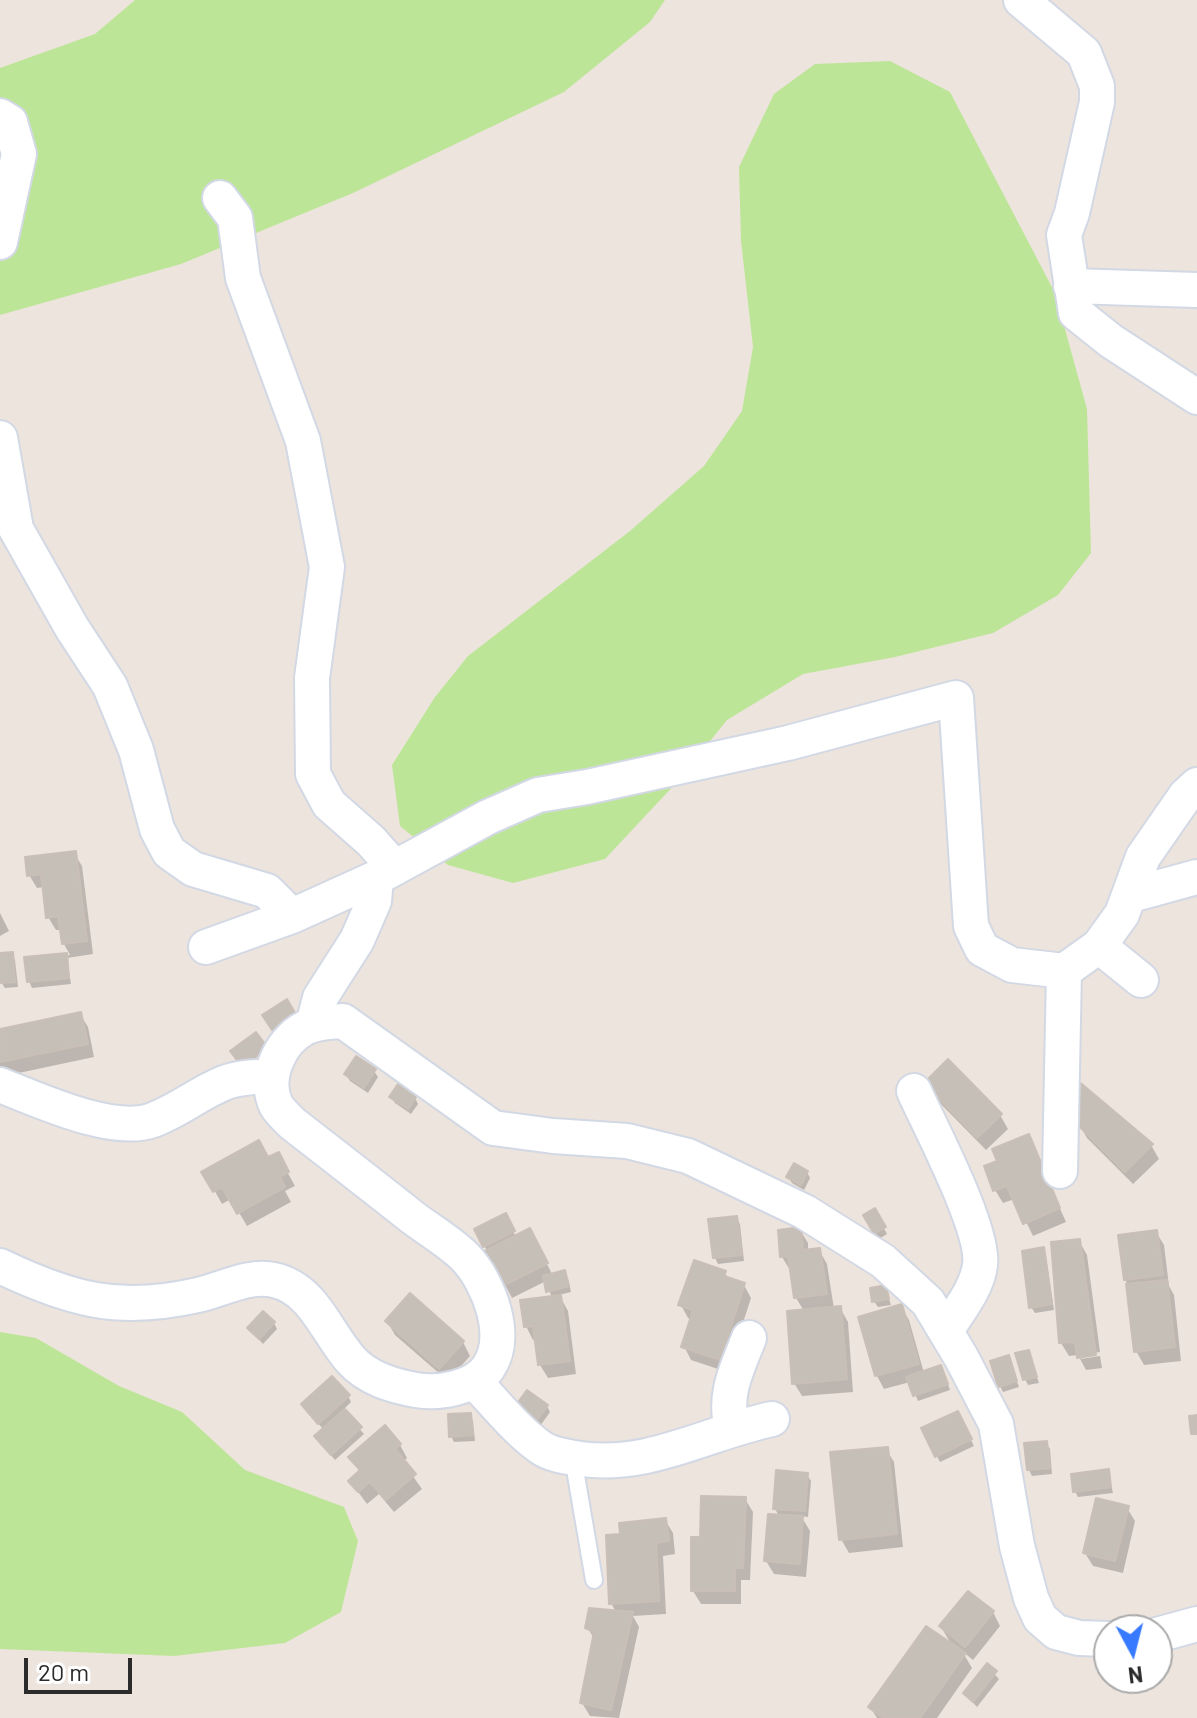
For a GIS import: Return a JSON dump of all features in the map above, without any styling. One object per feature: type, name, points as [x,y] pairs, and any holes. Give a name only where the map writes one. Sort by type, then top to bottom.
[{"type":"street","points":[[1021,0],[1084,53],[1097,86],[1097,102],[1072,213],[1064,235],[1076,313],[1111,341],[1197,397]]},
{"type":"street","points":[[0,116],[10,122],[19,154],[0,242]]},
{"type":"street","points":[[220,198],[235,218],[243,278],[303,441],[327,567],[312,678],[313,774],[329,804],[371,841],[385,873],[357,940],[320,998],[313,1025]]},
{"type":"street","points":[[1071,286],[1197,290]]},
{"type":"street","points":[[0,438],[16,529],[72,628],[110,686],[136,750],[157,829],[169,852],[193,869],[267,891],[292,916]]},
{"type":"street","points":[[206,947],[292,916],[385,873],[488,817],[538,795],[788,743],[956,698],[971,926],[982,949],[1012,965],[1064,971],[1099,946],[1122,914],[1143,857],[1186,795],[1197,785]]},
{"type":"street","points":[[1131,895],[1197,877]]},
{"type":"street","points":[[1099,946],[1141,980]]},
{"type":"street","points":[[1060,1171],[1064,971]]},
{"type":"street","points":[[0,1266],[41,1286],[82,1299],[113,1304],[149,1304],[256,1279],[274,1279],[300,1291],[351,1360],[382,1382],[419,1390],[442,1390],[474,1381],[489,1368],[495,1352],[496,1314],[489,1292],[466,1258],[284,1116],[276,1103],[272,1076],[285,1047],[302,1029],[343,1021],[493,1128],[627,1141],[688,1156],[805,1212],[883,1261],[928,1302],[996,1424],[1017,1546],[1031,1598],[1040,1618],[1056,1632],[1093,1638]]},
{"type":"street","points":[[0,1085],[100,1120],[128,1123],[150,1122],[225,1082],[272,1076]]},
{"type":"street","points":[[914,1091],[957,1183],[977,1237],[981,1263],[975,1283],[946,1331]]},
{"type":"street","points":[[732,1427],[727,1412],[729,1388],[749,1338]]},
{"type":"street","points":[[474,1381],[542,1449],[573,1458],[619,1460],[670,1452],[732,1427],[772,1419]]},
{"type":"street","points":[[1173,1631],[1197,1624]]},
{"type":"lane","points":[[573,1458],[594,1580]]},
{"type":"green space","points":[[135,0],[665,0],[650,22],[564,92],[353,193],[181,264],[0,315],[0,68],[95,34]]},
{"type":"green space","points":[[890,61],[950,92],[1055,293],[1087,409],[1091,553],[1058,595],[993,633],[895,657],[803,674],[727,720],[677,782],[605,859],[513,883],[448,865],[400,826],[392,765],[435,697],[468,656],[630,531],[704,466],[742,411],[753,347],[741,241],[739,167],[774,94],[815,64]]},
{"type":"green space","points":[[0,1332],[36,1338],[119,1386],[182,1412],[245,1470],[344,1507],[358,1541],[341,1612],[285,1643],[174,1656],[0,1649]]},
{"type":"building","points":[[76,851],[87,941],[62,944],[58,916],[46,918],[41,874],[27,876],[25,857]]},
{"type":"building","points":[[13,952],[15,982],[0,983],[0,953]]},
{"type":"building","points":[[67,953],[69,978],[27,982],[24,957]]},
{"type":"building","points":[[287,999],[298,1018],[274,1033],[262,1015]]},
{"type":"building","points":[[81,1012],[88,1044],[0,1062],[0,1029]]},
{"type":"building","points":[[256,1032],[268,1048],[242,1067],[230,1051]]},
{"type":"building","points":[[356,1056],[376,1069],[364,1088],[344,1074]]},
{"type":"building","points":[[948,1059],[1002,1114],[977,1138],[924,1083]]},
{"type":"building","points":[[1077,1080],[1153,1144],[1125,1172],[1077,1124]]},
{"type":"building","points":[[398,1084],[416,1097],[408,1109],[389,1097]]},
{"type":"building","points":[[1029,1134],[1060,1208],[1023,1224],[1007,1186],[993,1191],[984,1166],[997,1161],[992,1149]]},
{"type":"building","points":[[259,1140],[268,1157],[279,1152],[289,1172],[280,1177],[285,1187],[237,1214],[222,1187],[213,1192],[201,1172]]},
{"type":"building","points":[[794,1163],[808,1171],[801,1185],[786,1177]]},
{"type":"building","points":[[875,1208],[886,1227],[874,1234],[863,1215]]},
{"type":"building","points":[[506,1213],[515,1231],[483,1247],[474,1229]]},
{"type":"building","points":[[737,1216],[742,1255],[713,1258],[708,1219]]},
{"type":"building","points":[[801,1227],[803,1250],[820,1248],[827,1294],[794,1298],[788,1256],[780,1257],[778,1230]]},
{"type":"building","points":[[530,1228],[548,1263],[502,1286],[485,1251]]},
{"type":"building","points":[[1157,1230],[1163,1275],[1124,1280],[1118,1235]]},
{"type":"building","points":[[1080,1239],[1096,1355],[1077,1358],[1075,1342],[1059,1343],[1051,1242]]},
{"type":"building","points":[[1044,1247],[1052,1304],[1029,1308],[1022,1251]]},
{"type":"building","points":[[694,1260],[726,1271],[724,1276],[745,1283],[720,1360],[681,1347],[693,1310],[678,1305]]},
{"type":"building","points":[[565,1270],[569,1286],[546,1292],[543,1276]]},
{"type":"building","points":[[1167,1280],[1175,1347],[1134,1352],[1126,1284]]},
{"type":"building","points":[[886,1285],[889,1299],[872,1302],[870,1288]]},
{"type":"building","points":[[410,1293],[464,1341],[439,1369],[385,1321]]},
{"type":"building","points":[[561,1295],[570,1361],[538,1365],[533,1326],[524,1327],[520,1300]]},
{"type":"building","points":[[902,1304],[919,1364],[875,1376],[858,1317]]},
{"type":"building","points":[[841,1306],[847,1379],[792,1384],[787,1311]]},
{"type":"building","points":[[263,1311],[275,1322],[259,1339],[247,1328]]},
{"type":"building","points":[[1029,1350],[1037,1377],[1023,1380],[1015,1353]]},
{"type":"building","points":[[1009,1355],[1017,1381],[998,1387],[990,1361]]},
{"type":"building","points":[[941,1365],[948,1384],[913,1396],[906,1377]]},
{"type":"building","points":[[332,1376],[350,1395],[318,1424],[301,1404]]},
{"type":"building","points":[[527,1390],[548,1405],[534,1424],[513,1409]]},
{"type":"building","points":[[345,1409],[362,1427],[331,1455],[314,1436]]},
{"type":"building","points":[[958,1411],[972,1439],[935,1457],[921,1428]]},
{"type":"building","points":[[471,1413],[473,1435],[449,1437],[448,1414]]},
{"type":"building","points":[[1197,1415],[1197,1434],[1191,1434],[1189,1416]]},
{"type":"building","points":[[385,1425],[401,1444],[395,1449],[416,1474],[386,1500],[370,1482],[358,1492],[348,1481],[360,1470],[348,1457]]},
{"type":"building","points":[[1047,1441],[1050,1468],[1027,1470],[1024,1443]]},
{"type":"building","points":[[888,1447],[897,1534],[839,1540],[830,1452]]},
{"type":"building","points":[[1109,1469],[1111,1487],[1073,1492],[1071,1474]]},
{"type":"building","points":[[776,1470],[808,1473],[805,1511],[773,1509]]},
{"type":"building","points":[[701,1496],[746,1497],[743,1568],[735,1568],[735,1591],[691,1591],[691,1537],[700,1537]]},
{"type":"building","points":[[1096,1498],[1129,1506],[1115,1561],[1083,1553]]},
{"type":"building","points":[[768,1514],[803,1516],[800,1564],[764,1561]]},
{"type":"building","points":[[666,1518],[669,1541],[656,1543],[659,1601],[609,1604],[606,1535],[620,1534],[619,1523]]},
{"type":"building","points":[[968,1591],[994,1611],[965,1647],[939,1626]]},
{"type":"building","points":[[589,1608],[633,1612],[611,1710],[580,1703],[594,1632],[585,1628]]},
{"type":"building","points":[[926,1626],[966,1653],[920,1718],[883,1718],[868,1707]]},
{"type":"building","points":[[987,1663],[997,1671],[973,1702],[963,1693]]}]
